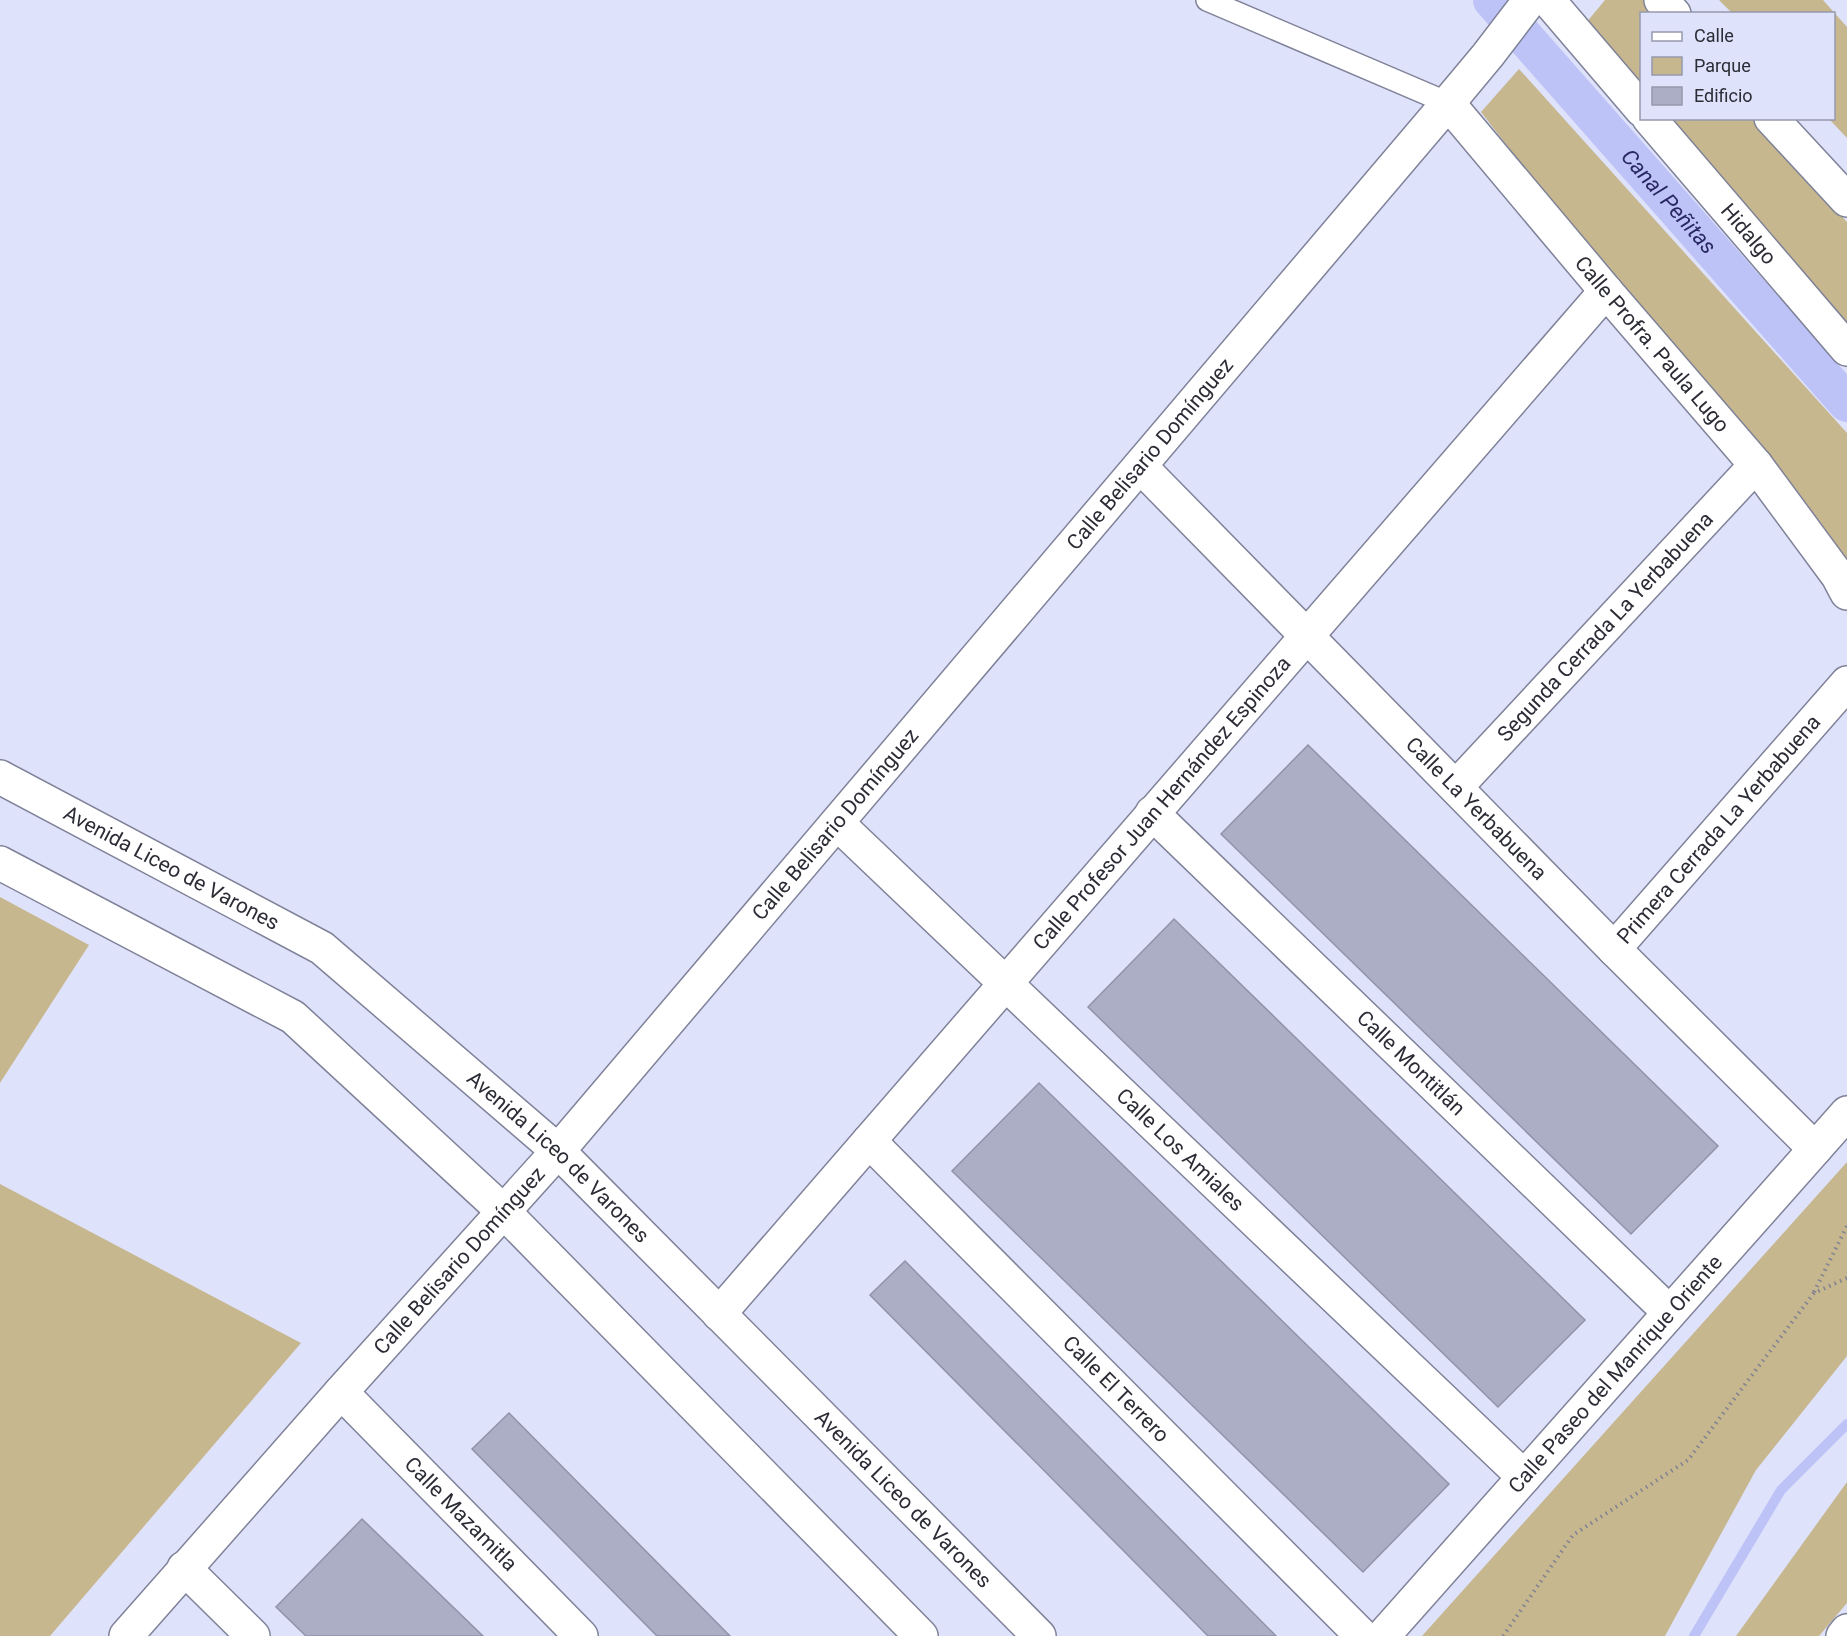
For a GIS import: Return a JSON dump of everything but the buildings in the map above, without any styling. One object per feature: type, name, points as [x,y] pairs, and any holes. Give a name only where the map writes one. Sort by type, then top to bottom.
[{"type":"street","points":[[1661,0],[1672,12]]},
{"type":"street","name":"Calle Belisario Domínguez","points":[[126,1636],[184,1568],[558,1151],[1533,4]]},
{"type":"street","points":[[1533,4],[1640,109]]},
{"type":"street","name":"Calle Profra. Paula Lugo","points":[[1448,103],[1756,465],[1838,576],[1847,593]]},
{"type":"street","name":"Hidalgo","points":[[1651,120],[1847,350]]},
{"type":"street","points":[[1774,120],[1847,200]]},
{"type":"street","name":"Calle Profesor Juan Hernández Espinoza","points":[[719,1314],[1606,291]]},
{"type":"street","name":"Segunda Cerrada La Yerbabuena","points":[[1456,787],[1756,465]]},
{"type":"street","name":"Calle La Yerbabuena","points":[[1140,466],[1614,949],[1815,1149]]},
{"type":"street","name":"Primera Cerrada La Yerbabuena","points":[[1614,949],[1847,683]]},
{"type":"street","name":"Avenida Liceo de Varones","points":[[0,777],[322,948],[558,1151],[1039,1636]]},
{"type":"street","name":"Calle Montitlán","points":[[1152,813],[1670,1312]]},
{"type":"street","name":"Calle Los Amiales","points":[[837,823],[1524,1477]]},
{"type":"street","points":[[0,863],[293,1017],[503,1211],[921,1636]]},
{"type":"street","name":"Calle Paseo del Manrique Oriente","points":[[1383,1636],[1847,1113]]},
{"type":"street","name":"Calle El Terrero","points":[[869,1141],[1362,1636]]},
{"type":"street","name":"Calle Mazamitla","points":[[341,1392],[581,1636]]},
{"type":"street","points":[[184,1568],[254,1636]]},
{"type":"street","points":[[1843,1636],[1847,1631]]},
{"type":"lane","points":[[1207,0],[1448,103]]},
{"type":"path","points":[[1503,1636],[1573,1535],[1688,1460],[1814,1293],[1847,1226]]},
{"type":"path","points":[[1814,1293],[1847,1278]]},
{"type":"green space","points":[[1605,0],[1645,0],[1656,12],[1640,12],[1640,95],[1581,29]]},
{"type":"green space","points":[[1719,0],[1823,0],[1834,12],[1731,12]]},
{"type":"green space","points":[[1835,14],[1847,27],[1847,138],[1830,120],[1835,120]]},
{"type":"green space","points":[[1519,69],[1847,433],[1847,561],[1615,286],[1481,112]]},
{"type":"green space","points":[[1662,120],[1754,120],[1847,222],[1847,326]]},
{"type":"green space","points":[[0,897],[89,945],[0,1083]]},
{"type":"green space","points":[[1847,1162],[1847,1356],[1756,1470],[1665,1636],[1422,1636]]},
{"type":"green space","points":[[0,1184],[301,1343],[50,1636],[0,1636]]},
{"type":"green space","points":[[1847,1482],[1847,1603],[1819,1636],[1736,1636]]},
{"type":"waterway","name":"Canal Peñitas","points":[[1492,0],[1847,403]]},
{"type":"waterway","points":[[1694,1636],[1781,1490],[1847,1424]]}]
